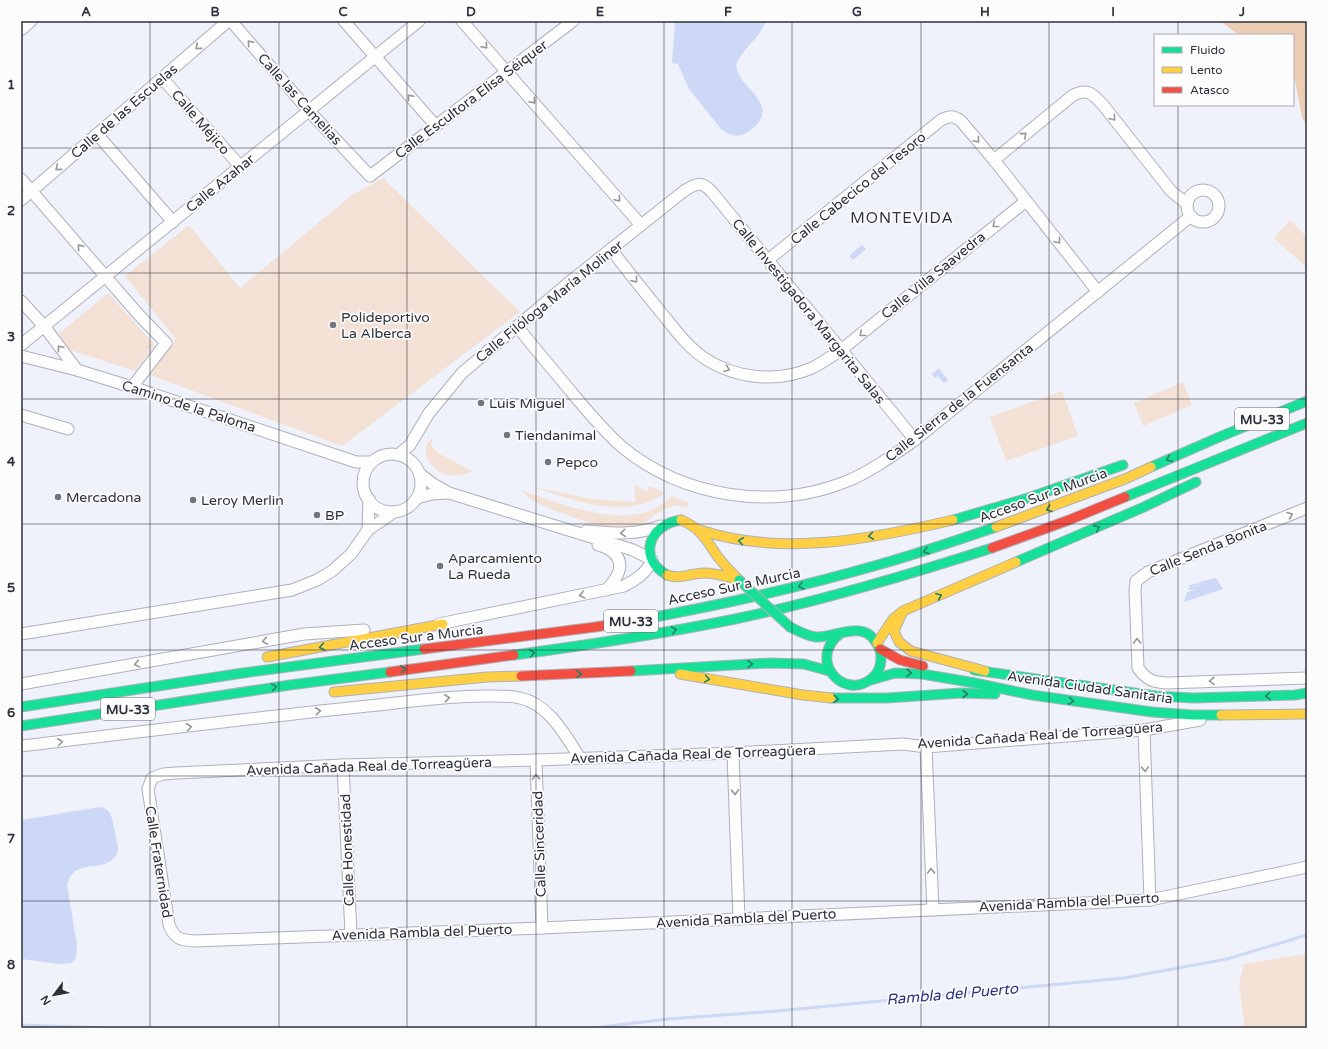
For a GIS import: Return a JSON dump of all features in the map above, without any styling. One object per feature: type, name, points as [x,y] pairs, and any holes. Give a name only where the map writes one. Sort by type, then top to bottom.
[{"type":"main road","name":"Acceso Sur a Murcia","points":[[21,705],[243,673],[595,627],[732,602],[848,574],[966,538],[1054,507],[1125,479],[1217,438],[1307,401]]},
{"type":"main road","name":"MU-33","points":[[21,726],[235,693],[597,644],[735,619],[796,605],[930,568],[1009,542],[1069,520],[1307,423]]},
{"type":"main road","points":[[1233,464],[1278,434]]},
{"type":"main road","points":[[1166,450],[1217,438]]},
{"type":"main road","points":[[700,530],[715,536],[734,540],[772,544],[815,543],[872,536],[970,516],[1052,490],[1130,462]]},
{"type":"main road","points":[[879,646],[893,619],[903,611],[1137,510],[1206,477]]},
{"type":"main road","points":[[703,563],[701,568],[684,578],[665,575],[658,569],[652,560],[650,547],[653,535],[661,526],[670,521],[681,520],[692,523],[700,530],[716,555],[739,580],[790,627],[816,648],[826,661]]},
{"type":"main road","points":[[705,538],[708,549],[707,554]]},
{"type":"main road","points":[[692,574],[706,572],[739,580]]},
{"type":"main road","points":[[903,611],[896,622],[894,631],[899,642],[911,651],[986,670]]},
{"type":"main road","points":[[259,658],[443,624]]},
{"type":"main road","points":[[790,627],[816,637],[824,637],[849,630],[865,632],[872,637],[879,646],[882,659],[880,667],[871,680],[853,686],[839,681],[829,671],[826,661],[826,652],[834,638],[841,633]]},
{"type":"main road","name":"Avenida Ciudad Sanitaria","points":[[879,646],[887,655],[898,660],[920,666],[986,670],[1156,696],[1194,698],[1295,695],[1307,693]]},
{"type":"main road","points":[[328,693],[487,677],[655,670],[770,663],[804,664],[829,671]]},
{"type":"main road","points":[[655,670],[803,695],[836,699],[887,698],[961,693],[1032,695]]},
{"type":"main road","name":"Avenida Ciudad Sanitaria","points":[[871,680],[895,673],[922,674],[975,682],[1032,695],[1152,712],[1193,715],[1307,714]]},
{"type":"main road","points":[[21,705],[160,676]]},
{"type":"main road","points":[[235,693],[249,701]]},
{"type":"street","points":[[21,30],[31,21]]},
{"type":"street","name":"Calle de las Escuelas","points":[[21,200],[228,21]]},
{"type":"street","name":"Calle las Camelias","points":[[231,21],[309,110],[370,176]]},
{"type":"street","points":[[344,21],[436,126]]},
{"type":"street","name":"Calle Azahar","points":[[21,345],[419,21]]},
{"type":"street","points":[[462,21],[641,225]]},
{"type":"street","name":"Calle Escultora Elisa Séiquer","points":[[370,176],[573,21]]},
{"type":"street","name":"Calle Méjico","points":[[162,78],[240,166]]},
{"type":"street","points":[[1098,292],[994,160],[1072,96],[1079,92],[1086,91],[1094,96],[1103,105],[1171,191],[1187,204]]},
{"type":"street","name":"Calle Cabecico del Tesoro","points":[[768,260],[941,120],[948,117],[955,117],[961,121],[994,160]]},
{"type":"street","points":[[97,134],[173,222]]},
{"type":"street","points":[[21,179],[105,276],[166,343],[132,386]]},
{"type":"street","name":"Calle Filóloga María Moliner","points":[[398,455],[410,445],[429,413],[462,373],[641,225],[694,184],[701,184]]},
{"type":"street","name":"Calle Investigadora Margarita Salas","points":[[701,184],[708,188],[915,440]]},
{"type":"street","points":[[1205,190],[1216,196],[1219,208],[1213,219],[1202,222],[1191,216],[1188,211],[1187,204],[1189,198],[1193,194],[1205,190]]},
{"type":"street","name":"Calle Villa Saavedra","points":[[611,249],[686,342],[704,358],[718,366],[748,377],[776,378],[795,374],[812,368],[841,350],[1026,201]]},
{"type":"street","name":"Calle Sierra de la Fuensanta","points":[[517,326],[594,419],[622,446],[654,469],[678,480],[708,490],[744,496],[774,497],[812,493],[845,482],[879,465],[915,440],[1191,216]]},
{"type":"street","points":[[21,301],[44,326],[77,370]]},
{"type":"street","name":"Camino de la Paloma","points":[[21,356],[132,386],[356,462],[372,462]]},
{"type":"street","points":[[21,415],[68,429]]},
{"type":"street","name":"Calle Filóloga María Moliner","points":[[413,462],[415,438]]},
{"type":"street","points":[[393,454],[398,455],[404,456],[413,462],[420,474],[421,489],[418,498],[412,505],[404,510],[394,512],[384,511],[369,499],[364,490],[365,472],[372,462],[382,456],[393,454]]},
{"type":"street","name":"Camino de la Paloma","points":[[356,462],[365,472]]},
{"type":"street","points":[[21,684],[304,634],[443,624],[624,586],[639,578],[647,570],[652,560],[633,550],[449,493],[433,484],[420,474]]},
{"type":"street","points":[[418,498],[432,494],[449,493]]},
{"type":"street","points":[[368,530],[369,499]]},
{"type":"street","name":"Calle Senda Bonita","points":[[1307,508],[1148,572],[1136,581],[1135,590],[1138,668],[1146,678],[1156,682],[1167,683],[1307,678]]},
{"type":"street","points":[[21,634],[292,590],[317,580],[339,565],[351,554],[368,530],[394,512]]},
{"type":"street","points":[[561,528],[621,534],[644,532],[661,526]]},
{"type":"street","points":[[561,528],[610,550],[617,558],[620,565],[619,573],[615,581],[605,591]]},
{"type":"street","points":[[21,746],[286,714],[466,696],[497,696],[520,698],[535,704],[547,713],[559,726],[580,758]]},
{"type":"street","name":"Avenida Cañada Real de Torreagüera","points":[[152,778],[163,774],[176,773],[343,765],[733,753],[903,744],[926,747],[1144,730],[1232,714]]},
{"type":"street","points":[[1144,730],[1150,900]]},
{"type":"street","points":[[926,747],[932,910]]},
{"type":"street","points":[[733,753],[739,919]]},
{"type":"street","name":"Calle Sinceridad","points":[[536,760],[542,928]]},
{"type":"street","name":"Calle Honestidad","points":[[343,765],[351,934]]},
{"type":"street","name":"Calle Fraternidad","points":[[152,778],[148,789],[169,925],[173,934],[182,940]]},
{"type":"street","name":"Avenida Rambla del Puerto","points":[[182,940],[194,941],[542,928],[1150,900],[1307,867]]},
{"type":"shaded area","points":[[1220,21],[1307,21],[1307,124],[1302,118],[1294,79],[1294,34],[1238,34]]},
{"type":"shaded area","name":"Polideportivo La Alberca","points":[[383,178],[520,312],[342,446],[150,375],[176,339],[125,276],[189,225],[240,288],[352,195]]},
{"type":"shaded area","points":[[1290,220],[1307,237],[1307,268],[1274,238]]},
{"type":"shaded area","points":[[108,293],[155,345],[135,371],[70,350],[59,334]]},
{"type":"shaded area","points":[[1183,382],[1192,405],[1143,426],[1134,403]]},
{"type":"shaded area","points":[[1062,391],[1078,436],[1006,461],[990,417]]},
{"type":"shaded area","points":[[433,436],[431,445],[438,453],[472,471],[460,476],[453,476],[447,475],[435,469],[427,458],[426,452],[426,446]]},
{"type":"shaded area","points":[[635,485],[647,492],[649,486],[665,493],[649,502],[632,506],[615,507],[580,502],[528,486],[592,499],[635,502]]},
{"type":"shaded area","points":[[520,490],[577,509],[619,515],[638,514],[656,508],[672,496],[689,503],[687,507],[670,507],[634,528],[612,528],[598,525],[553,510],[532,500]]},
{"type":"shaded area","points":[[1307,954],[1307,1028],[1245,1028],[1239,984],[1244,964]]},
{"type":"water","points":[[675,21],[766,21],[760,33],[742,53],[736,65],[740,77],[755,94],[762,107],[760,120],[748,132],[735,136],[728,134],[721,129],[689,89],[678,64],[672,63]]},
{"type":"water","points":[[862,245],[866,249],[853,260],[849,256]]},
{"type":"water","points":[[939,368],[948,380],[944,383],[938,376],[935,378],[932,374]]},
{"type":"water","points":[[1216,578],[1223,589],[1184,602],[1187,592],[1198,589],[1188,590],[1190,585],[1198,583],[1198,585],[1191,587],[1198,586],[1199,582]]},
{"type":"water","points":[[100,807],[107,810],[111,815],[118,851],[113,859],[106,863],[80,869],[74,872],[70,877],[67,885],[77,945],[76,958],[71,963],[60,964],[21,959],[21,820]]},
{"type":"waterway","name":"Rambla del Puerto","points":[[593,1028],[668,1019],[777,1011],[1124,978],[1227,959],[1307,935]]},
{"type":"waterway","name":"Rambla del Puerto","points":[[21,1025],[104,1028]]},
{"type":"traffic: fast","points":[[1151,467],[1307,401]]},
{"type":"traffic: fast","points":[[1125,497],[1307,423]]},
{"type":"traffic: fast","points":[[953,520],[1028,498],[1123,465]]},
{"type":"traffic: fast","points":[[1016,562],[1144,507],[1196,482]]},
{"type":"traffic: fast","points":[[667,575],[658,568],[652,560],[650,551],[651,543],[661,528],[670,523],[681,520]]},
{"type":"traffic: fast","points":[[627,622],[787,589],[850,573],[953,542],[996,527]]},
{"type":"traffic: fast","points":[[514,655],[653,634],[768,612],[865,587],[992,548]]},
{"type":"traffic: fast","points":[[739,580],[790,627]]},
{"type":"traffic: fast","points":[[790,627],[816,637],[823,637],[848,632],[856,631],[870,635],[879,647],[881,653],[879,670],[871,679],[860,684],[850,685],[840,681],[832,674],[828,665],[827,654],[831,643],[841,633]]},
{"type":"traffic: fast","points":[[21,707],[243,673],[424,649]]},
{"type":"traffic: fast","points":[[631,671],[770,663],[804,664],[829,671]]},
{"type":"traffic: fast","points":[[974,670],[1156,696],[1194,698],[1295,695],[1307,693]]},
{"type":"traffic: fast","points":[[21,726],[290,685],[390,672]]},
{"type":"traffic: fast","points":[[871,680],[895,673],[922,674],[1032,695],[1152,712],[1193,715],[1221,715]]},
{"type":"traffic: fast","points":[[831,698],[887,698],[961,693],[995,694]]},
{"type":"traffic: slow","points":[[996,527],[1125,479],[1151,467]]},
{"type":"traffic: slow","points":[[667,575],[676,577],[708,573],[739,580],[720,560],[698,531],[688,523],[681,520]]},
{"type":"traffic: slow","points":[[700,530],[731,538],[794,544],[859,539],[953,520]]},
{"type":"traffic: slow","points":[[877,643],[893,619],[903,611],[1016,562]]},
{"type":"traffic: slow","points":[[902,613],[894,631],[899,642],[911,651],[985,671]]},
{"type":"traffic: slow","points":[[267,657],[443,624]]},
{"type":"traffic: slow","points":[[680,674],[803,695],[831,698]]},
{"type":"traffic: slow","points":[[334,692],[487,677],[521,676]]},
{"type":"traffic: slow","points":[[1221,715],[1307,714]]},
{"type":"traffic: jam","points":[[992,548],[1069,520],[1125,497]]},
{"type":"traffic: jam","points":[[424,649],[627,622]]},
{"type":"traffic: jam","points":[[880,649],[900,660],[923,666]]},
{"type":"traffic: jam","points":[[390,672],[514,655]]},
{"type":"traffic: jam","points":[[521,676],[631,671]]},
{"type":"place","name":"Polideportivo La Alberca","points":[[333,325]]},
{"type":"place","name":"Luis Miguel","points":[[481,403]]},
{"type":"place","name":"Tiendanimal","points":[[507,435]]},
{"type":"place","name":"Pepco","points":[[548,462]]},
{"type":"place","name":"Mercadona","points":[[58,497]]},
{"type":"place","name":"Leroy Merlin","points":[[193,500]]},
{"type":"place","name":"BP","points":[[317,515]]},
{"type":"place","name":"Aparcamiento La Rueda","points":[[440,566]]},
{"type":"district","name":"MONTEVIDA","points":[[902,218]]}]
